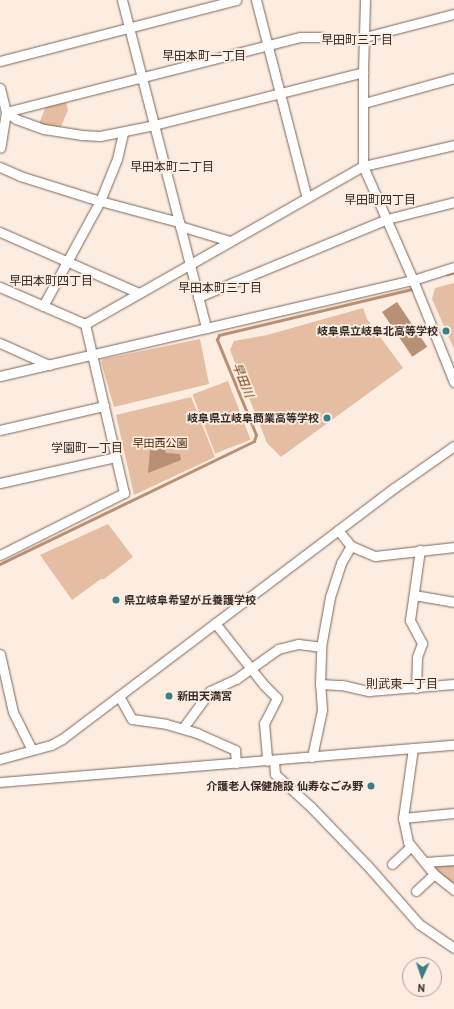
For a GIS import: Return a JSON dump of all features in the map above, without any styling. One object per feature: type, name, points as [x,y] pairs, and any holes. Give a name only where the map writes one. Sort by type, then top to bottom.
[{"type":"street","points":[[122,0],[206,328]]},
{"type":"street","points":[[0,61],[236,0]]},
{"type":"street","points":[[256,0],[269,45],[307,198]]},
{"type":"street","points":[[365,0],[363,166],[415,284],[454,382]]},
{"type":"street","points":[[364,37],[454,14]]},
{"type":"street","points":[[6,112],[300,37],[321,37]]},
{"type":"street","points":[[6,112],[31,125],[60,132],[100,136],[123,133],[363,72]]},
{"type":"street","points":[[364,103],[454,78]]},
{"type":"street","points":[[0,88],[6,112],[0,148]]},
{"type":"street","points":[[43,306],[100,201],[117,159],[123,133]]},
{"type":"street","points":[[85,324],[363,166],[454,145]]},
{"type":"street","points":[[0,167],[20,176],[180,224],[230,241]]},
{"type":"street","points":[[198,297],[387,219],[454,202]]},
{"type":"street","points":[[0,232],[138,293]]},
{"type":"street","points":[[0,376],[206,328],[415,284],[454,267]]},
{"type":"street","points":[[0,288],[85,324]]},
{"type":"street","points":[[0,556],[124,493],[85,324]]},
{"type":"street","points":[[0,343],[49,365]]},
{"type":"street","points":[[0,430],[104,406]]},
{"type":"street","points":[[0,759],[51,745],[62,739],[338,530],[454,446]]},
{"type":"street","points":[[0,483],[116,457]]},
{"type":"street","points":[[338,530],[350,546],[375,556],[394,555],[420,550],[454,548]]},
{"type":"street","points":[[312,757],[322,710],[320,684],[321,647],[330,597],[341,563],[350,546]]},
{"type":"street","points":[[416,688],[417,657],[422,643],[410,620],[420,550]]},
{"type":"street","points":[[414,595],[454,602]]},
{"type":"street","points":[[215,623],[264,685],[277,698],[264,722],[275,774],[311,807],[367,865],[419,924],[454,948]]},
{"type":"street","points":[[183,728],[210,691],[236,679],[278,649],[298,644],[321,647]]},
{"type":"street","points":[[0,654],[13,712],[32,750]]},
{"type":"street","points":[[320,684],[342,685],[369,691],[454,684]]},
{"type":"street","points":[[119,696],[132,719],[183,728],[235,750],[236,763]]},
{"type":"street","points":[[0,782],[454,744]]},
{"type":"street","points":[[413,748],[402,818],[408,842],[434,874],[454,890]]},
{"type":"street","points":[[402,818],[454,813]]},
{"type":"street","points":[[392,864],[411,846]]},
{"type":"street","points":[[425,862],[454,860]]},
{"type":"street","points":[[416,891],[434,874]]},
{"type":"green space","points":[[66,101],[68,110],[60,129],[39,124],[46,106]]},
{"type":"green space","points":[[454,283],[454,349],[432,299],[435,288]]},
{"type":"green space","points":[[363,308],[367,319],[403,368],[281,457],[267,443],[230,350],[234,341],[267,335]]},
{"type":"green space","points":[[200,339],[209,384],[114,407],[101,362],[103,359]]},
{"type":"green space","points":[[228,381],[251,440],[215,453],[193,395]]},
{"type":"green space","name":"早田西公園","points":[[191,397],[215,457],[134,495],[116,415]]},
{"type":"green space","points":[[108,524],[133,557],[104,579],[101,579],[72,600],[40,555]]},
{"type":"green space","points":[[454,864],[454,885],[433,868],[435,865]]},
{"type":"shaded area","points":[[397,302],[427,347],[412,357],[382,312]]},
{"type":"shaded area","points":[[159,448],[165,449],[166,453],[180,454],[181,460],[148,473],[150,450],[156,451]]},
{"type":"waterway","name":"早田川","points":[[447,274],[454,272]]},
{"type":"waterway","name":"早田川","points":[[0,564],[254,441],[256,435],[217,340],[219,335],[412,289],[414,287]]},
{"type":"place","name":"岐阜県立岐阜北高等学校","points":[[446,331]]},
{"type":"place","name":"岐阜県立岐阜商業高等学校","points":[[327,418]]},
{"type":"place","name":"県立岐阜希望が丘養護学校","points":[[116,600]]},
{"type":"place","name":"新田天満宮","points":[[169,696]]},
{"type":"place","name":"介護老人保健施設 仙寿なごみ野","points":[[371,786]]},
{"type":"district","name":"早田町三丁目","points":[[357,40]]},
{"type":"district","name":"早田本町一丁目","points":[[204,56]]},
{"type":"district","name":"早田本町二丁目","points":[[172,167]]},
{"type":"district","name":"早田町四丁目","points":[[380,200]]},
{"type":"district","name":"早田本町四丁目","points":[[51,281]]},
{"type":"district","name":"早田本町三丁目","points":[[220,288]]},
{"type":"district","name":"学園町一丁目","points":[[87,448]]},
{"type":"district","name":"則武東一丁目","points":[[402,684]]}]
